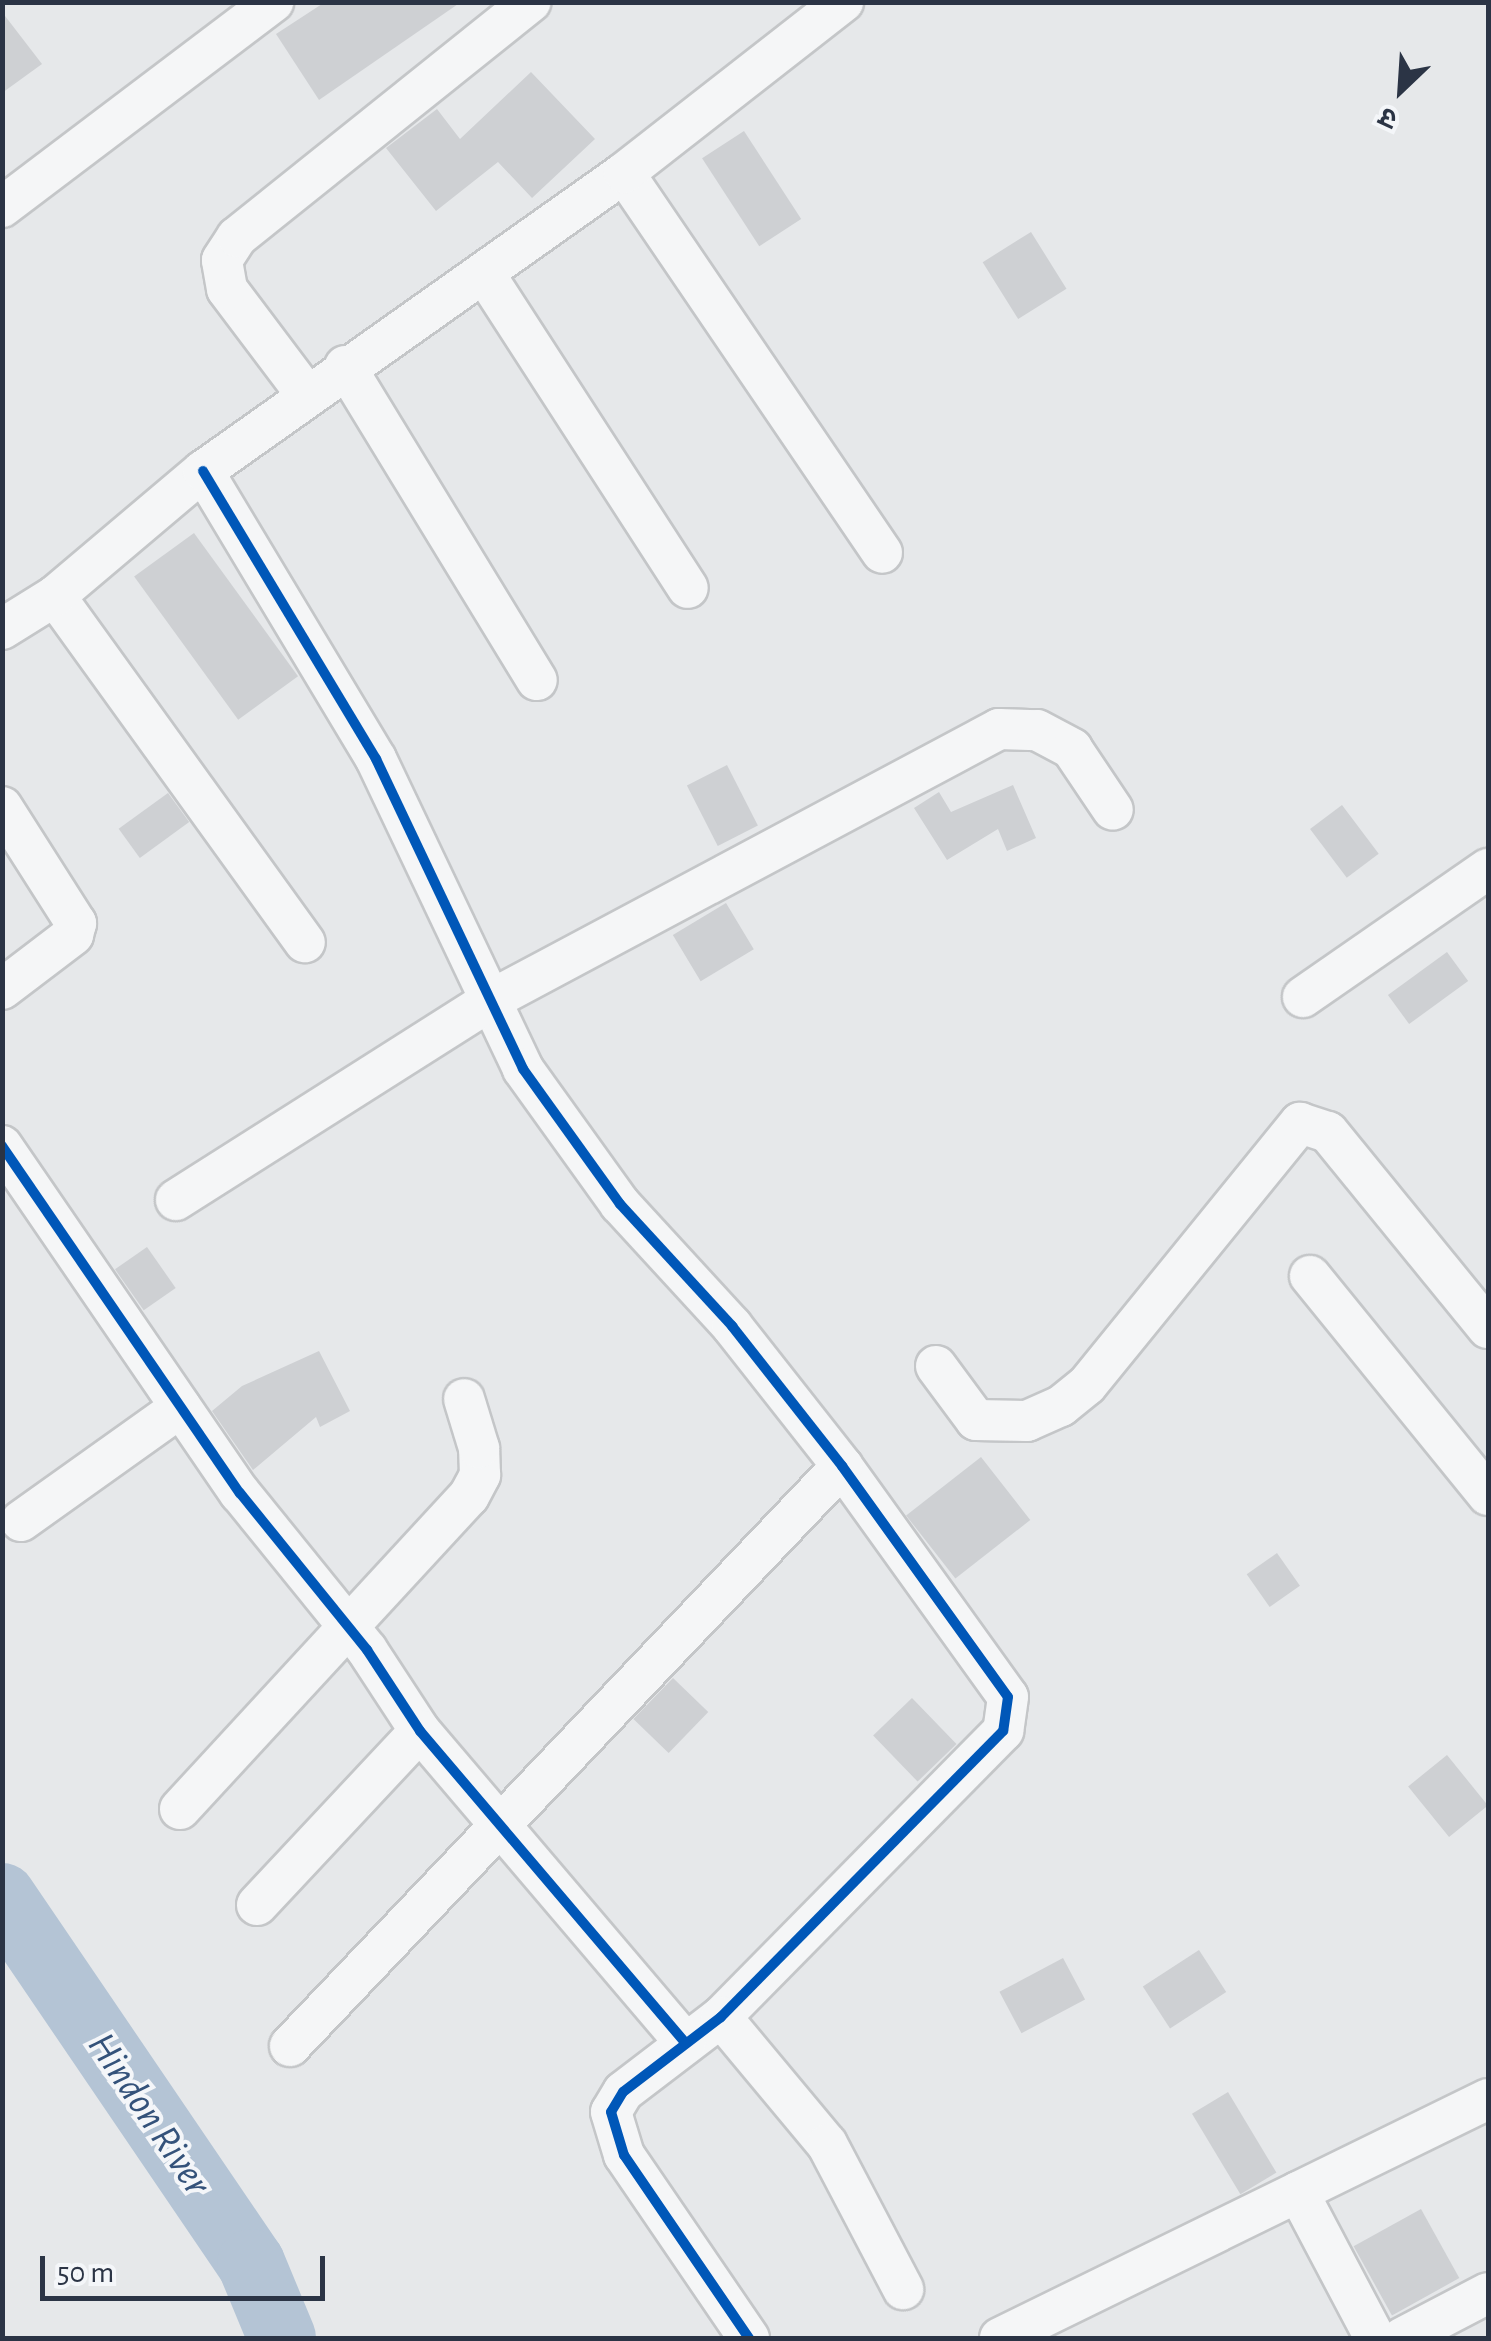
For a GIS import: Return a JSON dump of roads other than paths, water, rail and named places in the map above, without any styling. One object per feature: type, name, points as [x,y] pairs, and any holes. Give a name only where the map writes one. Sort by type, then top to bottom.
[{"type":"street","points":[[2,207],[273,2]]},
{"type":"street","points":[[306,394],[227,289],[222,260],[237,237],[530,2]]},
{"type":"street","points":[[2,628],[55,596],[202,471],[345,366],[624,173],[843,2]]},
{"type":"street","points":[[624,173],[882,553]]},
{"type":"street","points":[[484,273],[688,588]]},
{"type":"street","points":[[345,366],[537,680]]},
{"type":"street","points":[[202,471],[376,759],[524,1070],[620,1204],[732,1326],[842,1466],[1008,1697],[1010,1716],[721,2017],[622,2092],[612,2131],[749,2338]]},
{"type":"street","points":[[55,596],[305,942]]},
{"type":"street","points":[[176,1200],[489,1001],[999,729],[1037,730],[1072,749],[1113,810]]},
{"type":"street","points":[[2,808],[76,923],[72,935],[2,989]]},
{"type":"street","points":[[1303,997],[1488,869]]},
{"type":"street","points":[[936,1366],[976,1420],[1027,1421],[1061,1406],[1087,1385],[1300,1123],[1328,1132],[1488,1328]]},
{"type":"street","points":[[4,1150],[181,1407],[349,1628],[420,1731],[686,2043]]},
{"type":"street","points":[[1310,1276],[1488,1495]]},
{"type":"street","points":[[180,1809],[349,1628],[480,1475],[464,1398]]},
{"type":"street","points":[[22,1521],[181,1407]]},
{"type":"street","points":[[290,2046],[502,1829],[842,1466]]},
{"type":"street","points":[[257,1905],[420,1731]]},
{"type":"street","points":[[721,2017],[827,2144],[903,2289]]},
{"type":"street","points":[[1000,2338],[1488,2099]]},
{"type":"street","points":[[1298,2192],[1375,2338]]},
{"type":"street","points":[[1402,2338],[1488,2292]]},
{"type":"waterway","name":"Hindon River","points":[[2,1897],[251,2263],[282,2338]]}]
